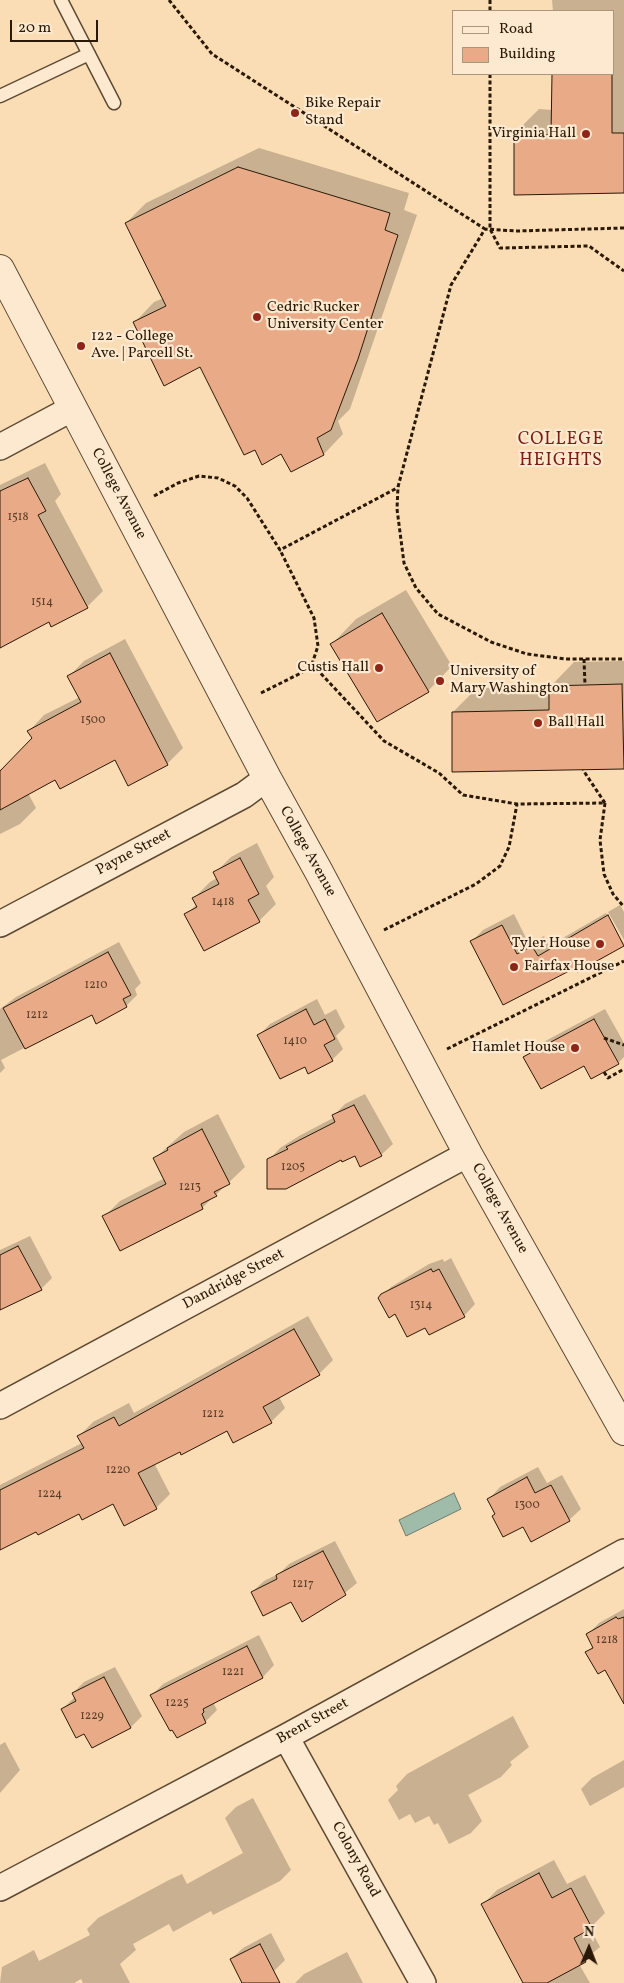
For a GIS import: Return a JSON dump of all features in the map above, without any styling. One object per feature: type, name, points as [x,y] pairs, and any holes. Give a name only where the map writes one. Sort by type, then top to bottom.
[{"type":"street","name":"College Avenue","points":[[0,269],[266,778],[319,872],[468,1154],[624,1431]]},
{"type":"street","points":[[0,447],[73,408]]},
{"type":"street","name":"Payne Street","points":[[0,924],[244,795],[266,778]]},
{"type":"street","name":"Dandridge Street","points":[[0,1406],[468,1154]]},
{"type":"street","name":"Brent Street","points":[[0,1888],[286,1736],[624,1552]]},
{"type":"street","name":"Colony Road","points":[[286,1736],[423,1983]]},
{"type":"lane","points":[[61,0],[114,102]]},
{"type":"lane","points":[[0,96],[89,54]]},
{"type":"path","points":[[170,0],[212,54],[487,229],[500,248],[589,246],[624,272]]},
{"type":"path","points":[[490,75],[487,229],[451,285],[398,487],[398,536],[404,564],[416,588],[438,614],[490,642],[527,654],[584,659],[624,659]]},
{"type":"path","points":[[487,229],[516,232],[624,228]]},
{"type":"path","points":[[154,496],[178,483],[199,476],[218,478],[235,486],[247,498],[280,550],[314,618],[318,646],[312,664],[301,672],[261,693]]},
{"type":"path","points":[[280,550],[398,487]]},
{"type":"path","points":[[584,659],[585,685]]},
{"type":"path","points":[[312,664],[384,741],[439,773],[464,795],[517,804],[605,803]]},
{"type":"path","points":[[583,770],[605,803],[600,840],[604,874],[613,894],[624,907]]},
{"type":"path","points":[[384,930],[476,884],[500,866],[510,846],[517,804]]},
{"type":"path","points":[[447,1049],[624,961]]},
{"type":"path","points":[[604,1038],[624,1045]]},
{"type":"path","points":[[604,1072],[608,1078],[624,1069]]},
{"type":"shaded area","points":[[454,1493],[461,1509],[406,1536],[399,1520]]},
{"type":"building","name":"Virginia Hall","points":[[552,75],[612,75],[612,133],[624,133],[624,193],[514,195],[514,133],[551,135]]},
{"type":"building","name":"Cedric Rucker University Center","points":[[238,167],[390,213],[385,230],[398,235],[358,359],[331,430],[317,438],[324,455],[291,472],[281,454],[262,465],[255,450],[244,455],[200,367],[164,386],[133,322],[166,306],[125,223]]},
{"type":"building","points":[[28,478],[46,511],[38,515],[88,608],[51,627],[49,622],[0,648],[0,491]]},
{"type":"building","name":"Custis Hall","points":[[382,613],[429,692],[377,722],[330,644]]},
{"type":"building","points":[[110,653],[168,765],[128,786],[115,760],[60,789],[55,780],[0,810],[0,771],[32,738],[27,731],[81,702],[67,676]]},
{"type":"building","name":"Ball Hall","points":[[622,684],[624,769],[452,772],[452,712],[549,710],[549,686]]},
{"type":"building","points":[[240,858],[259,894],[248,900],[260,922],[204,951],[184,914],[197,907],[192,898],[219,884],[213,872]]},
{"type":"building","points":[[608,915],[624,946],[577,972],[575,968],[503,1005],[470,941],[502,925],[517,954],[532,946],[538,956]]},
{"type":"building","points":[[108,952],[131,995],[123,999],[127,1007],[96,1024],[92,1015],[25,1049],[3,1008]]},
{"type":"building","points":[[306,1009],[314,1025],[325,1019],[335,1039],[324,1045],[333,1061],[308,1074],[305,1067],[280,1079],[257,1035]]},
{"type":"building","name":"Hamlet House","points":[[594,1019],[619,1064],[591,1079],[584,1066],[541,1089],[523,1057]]},
{"type":"building","points":[[354,1105],[382,1156],[360,1167],[355,1156],[342,1162],[341,1160],[286,1189],[267,1189],[267,1159],[335,1122],[332,1115]]},
{"type":"building","points":[[202,1129],[230,1184],[214,1192],[217,1196],[201,1204],[203,1209],[120,1251],[102,1216],[166,1184],[153,1158]]},
{"type":"building","points":[[18,1246],[42,1290],[0,1310],[0,1255]]},
{"type":"building","points":[[431,1269],[433,1272],[439,1269],[465,1317],[429,1335],[425,1328],[407,1337],[395,1314],[389,1318],[378,1298],[381,1294]]},
{"type":"building","points":[[294,1329],[320,1375],[263,1407],[272,1423],[233,1443],[227,1431],[181,1455],[180,1452],[138,1473],[157,1509],[124,1526],[113,1504],[82,1520],[79,1514],[38,1535],[36,1532],[0,1550],[0,1490],[84,1448],[77,1436],[114,1417],[119,1426]]},
{"type":"building","points":[[527,1477],[535,1493],[551,1485],[570,1521],[531,1542],[523,1527],[503,1537],[492,1516],[495,1514],[487,1499]]},
{"type":"building","points":[[323,1551],[346,1595],[302,1622],[291,1602],[263,1616],[251,1592],[277,1579],[276,1575]]},
{"type":"building","points":[[616,1617],[618,1619],[624,1617],[624,1704],[605,1670],[598,1674],[585,1652],[593,1648],[586,1634]]},
{"type":"building","points":[[247,1646],[263,1678],[203,1709],[204,1712],[202,1714],[206,1723],[177,1738],[172,1730],[170,1731],[150,1695]]},
{"type":"building","points":[[104,1677],[131,1728],[92,1748],[84,1734],[76,1738],[61,1709],[76,1701],[72,1693]]},
{"type":"building","points":[[539,1873],[552,1898],[571,1888],[592,1928],[574,1938],[586,1962],[547,1983],[523,1983],[481,1904]]},
{"type":"building","points":[[260,1944],[280,1983],[242,1983],[230,1959]]},
{"type":"place","name":"Bike Repair Stand","points":[[295,113]]},
{"type":"place","name":"Virginia Hall","points":[[586,134]]},
{"type":"place","name":"Cedric Rucker University Center","points":[[257,317]]},
{"type":"place","name":"122 - College Ave. | Parcell St.","points":[[81,346]]},
{"type":"place","name":"Custis Hall","points":[[379,668]]},
{"type":"place","name":"University of Mary Washington","points":[[440,681]]},
{"type":"place","name":"Ball Hall","points":[[538,723]]},
{"type":"place","name":"Tyler House","points":[[600,944]]},
{"type":"place","name":"Fairfax House","points":[[514,967]]},
{"type":"place","name":"Hamlet House","points":[[575,1048]]},
{"type":"district","name":"COLLEGE HEIGHTS","points":[[561,451]]}]
